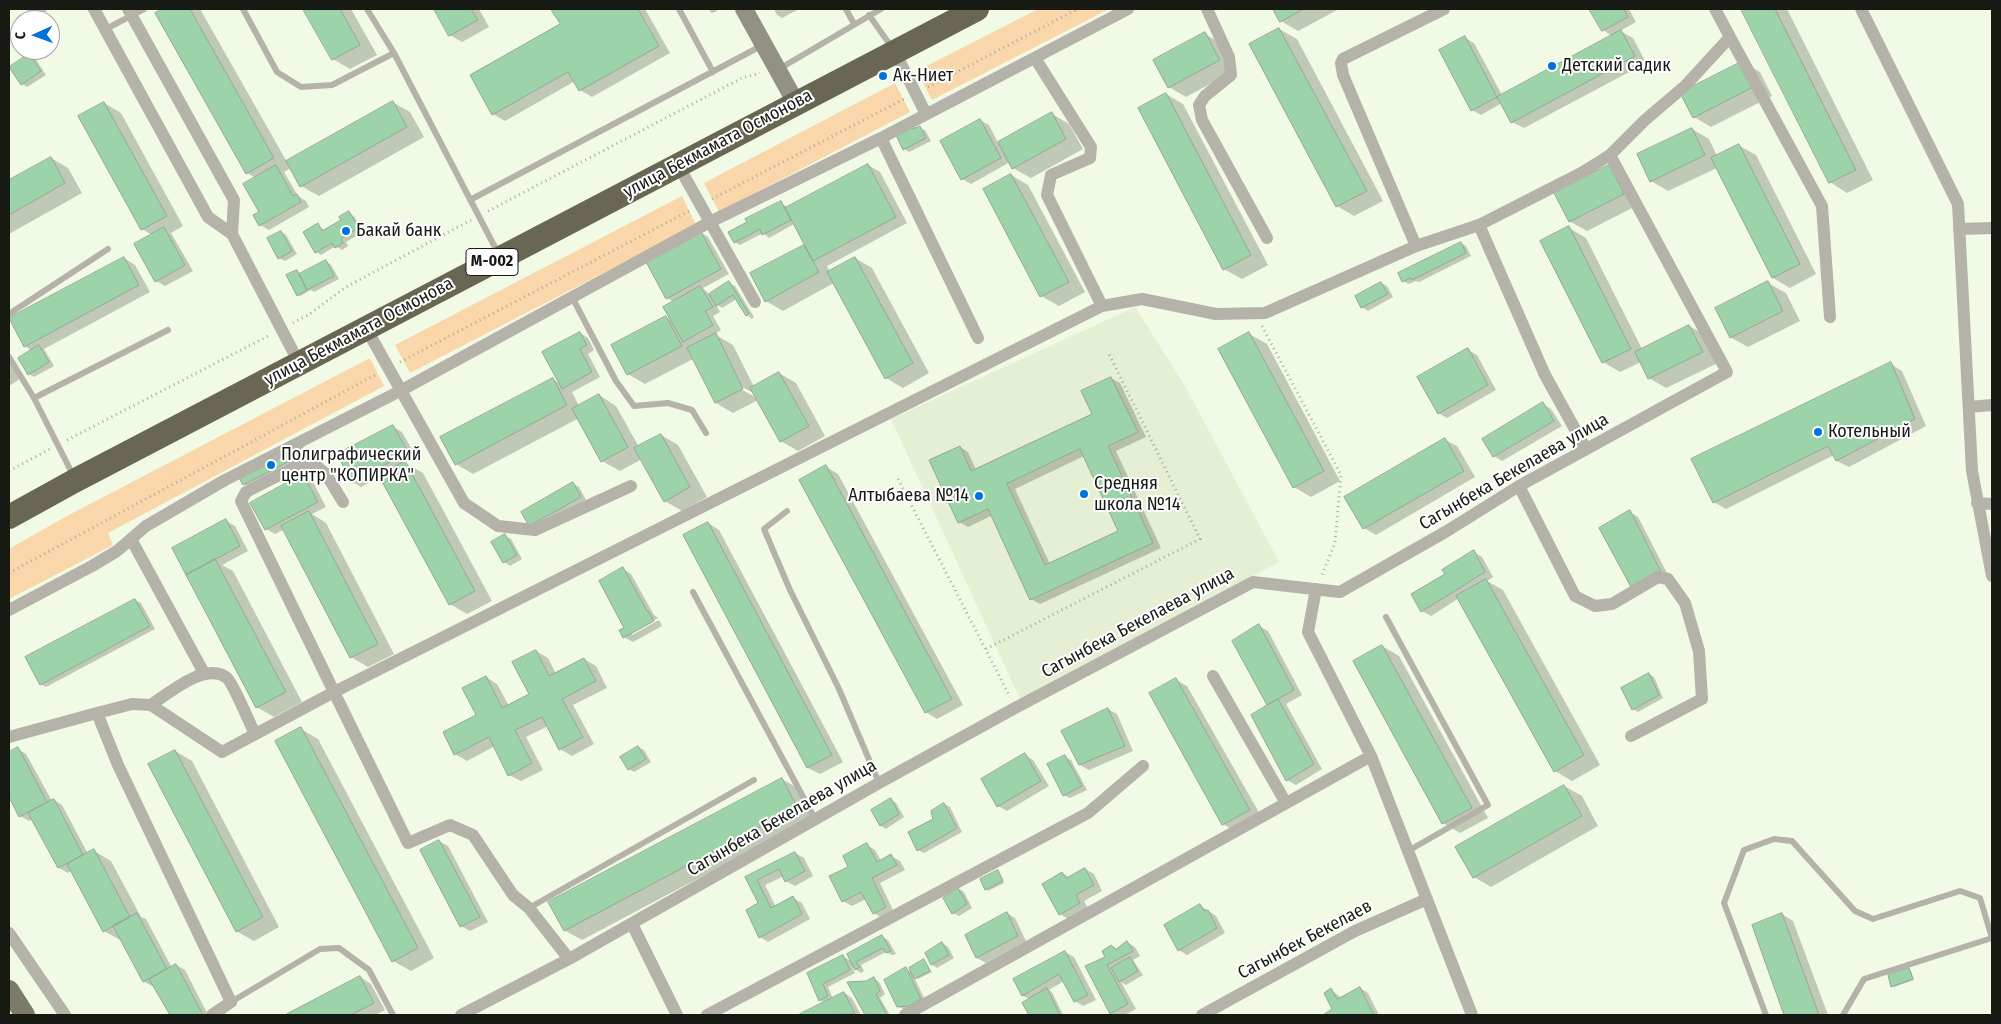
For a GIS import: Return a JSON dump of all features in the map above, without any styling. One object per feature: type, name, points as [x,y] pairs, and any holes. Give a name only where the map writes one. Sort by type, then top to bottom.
[{"type":"highway","name":"улица Бекмамата Осмонова","points":[[9,517],[76,480],[977,9]]},
{"type":"main road","points":[[744,9],[796,103]]},
{"type":"main road","points":[[9,990],[25,1015]]},
{"type":"street","points":[[94,9],[208,217],[232,234],[299,363]]},
{"type":"street","points":[[9,610],[117,551],[146,526],[225,480],[400,391],[710,222],[881,138],[1128,9]]},
{"type":"street","points":[[1206,9],[1229,57],[1231,74],[1205,96],[1200,105],[1202,120],[1267,238]]},
{"type":"street","points":[[1416,246],[1344,75],[1341,63],[1343,59],[1444,9]]},
{"type":"street","points":[[1715,9],[1822,206],[1830,317]]},
{"type":"street","points":[[1861,9],[1958,204],[1972,472],[1992,576]]},
{"type":"street","points":[[130,12],[234,200],[232,234]]},
{"type":"street","points":[[9,737],[132,704],[151,705],[222,752],[334,692],[1102,306],[1142,299],[1216,314],[1264,312],[1416,246],[1479,225],[1583,172],[1610,155],[1644,120],[1685,86],[1730,37]]},
{"type":"street","points":[[895,52],[926,114]]},
{"type":"street","points":[[1035,58],[1091,147],[1090,158],[1052,175],[1047,195],[1102,306]]},
{"type":"street","points":[[881,138],[978,338]]},
{"type":"street","name":"Сагынбека Бекелаева улица","points":[[461,1015],[569,959],[879,783],[1016,708],[1253,582],[1340,592],[1446,531],[1519,486],[1727,372],[1610,155]]},
{"type":"street","points":[[678,165],[755,302]]},
{"type":"street","points":[[1479,225],[1544,375],[1586,449]]},
{"type":"street","points":[[1959,229],[1992,228]]},
{"type":"street","points":[[366,328],[464,503],[498,526],[535,530],[631,486]]},
{"type":"street","points":[[1969,407],[1992,405]]},
{"type":"street","points":[[343,502],[326,474],[315,465],[298,465],[246,492],[241,501],[408,843],[450,826],[473,835],[513,895],[529,908],[569,959]]},
{"type":"street","points":[[1519,486],[1574,596],[1595,606],[1612,604],[1658,577],[1668,579],[1685,603],[1699,651],[1702,699],[1631,736]]},
{"type":"street","points":[[1977,503],[1992,504]]},
{"type":"street","points":[[131,539],[204,673]]},
{"type":"street","points":[[1316,589],[1308,632],[1371,756],[1472,1015]]},
{"type":"street","points":[[151,705],[204,673],[218,674],[228,679],[255,734]]},
{"type":"street","points":[[1213,676],[1286,803]]},
{"type":"street","points":[[97,713],[122,773],[231,1002],[212,1015]]},
{"type":"street","points":[[905,1015],[1371,756]]},
{"type":"street","points":[[706,1015],[1088,813],[1143,766]]},
{"type":"street","name":"Сагынбек Бекелаев","points":[[1202,1015],[1355,931],[1426,899]]},
{"type":"street","points":[[632,924],[677,1015]]},
{"type":"street","points":[[9,933],[65,1015]]},
{"type":"lane","points":[[106,29],[130,12],[144,9]]},
{"type":"lane","points":[[243,9],[277,72],[300,86],[332,85],[394,53]]},
{"type":"lane","points":[[367,9],[394,53],[500,258]]},
{"type":"lane","points":[[679,9],[713,72]]},
{"type":"lane","points":[[846,9],[854,24]]},
{"type":"lane","points":[[778,69],[881,9]]},
{"type":"lane","points":[[869,15],[895,52]]},
{"type":"lane","points":[[470,200],[764,45]]},
{"type":"lane","points":[[9,314],[108,249]]},
{"type":"lane","points":[[572,297],[616,381],[634,406],[668,403],[692,410],[706,433]]},
{"type":"lane","points":[[34,398],[168,330]]},
{"type":"lane","points":[[9,357],[34,398],[76,480]]},
{"type":"lane","points":[[787,511],[764,528],[790,590],[839,689],[879,783]]},
{"type":"lane","points":[[693,592],[815,819]]},
{"type":"lane","points":[[1386,618],[1488,805],[1408,851]]},
{"type":"lane","points":[[529,908],[754,780]]},
{"type":"lane","points":[[1766,1015],[1724,903],[1744,850],[1774,838],[1792,841],[1855,911],[1873,919],[1960,890],[1980,898],[1992,938],[1864,979],[1843,1015]]},
{"type":"lane","points":[[231,1002],[320,949],[339,948],[368,970],[393,1015]]},
{"type":"path","points":[[9,573],[388,368],[1078,9]]},
{"type":"path","points":[[9,471],[308,316],[346,287],[478,216],[742,78],[778,69]]},
{"type":"path","points":[[1255,313],[1341,475],[1334,543],[1316,589]]},
{"type":"path","points":[[986,650],[1200,539],[1108,352]]},
{"type":"path","points":[[898,479],[1016,708]]},
{"type":"shaded area","points":[[1038,9],[1109,9],[932,100],[917,71]]},
{"type":"shaded area","points":[[895,83],[910,112],[719,212],[704,183]]},
{"type":"shaded area","points":[[682,196],[696,225],[410,373],[395,345]]},
{"type":"shaded area","name":"Средняя школа №14","points":[[1135,307],[1185,386],[1279,562],[1020,699],[891,419]]},
{"type":"shaded area","points":[[370,358],[384,386],[108,533],[113,545],[9,599],[9,549],[65,517]]},
{"type":"building","points":[[162,9],[190,9],[274,158],[246,174],[155,13]]},
{"type":"building","points":[[303,9],[340,9],[360,45],[332,60]]},
{"type":"building","points":[[434,9],[471,9],[478,20],[449,36]]},
{"type":"building","points":[[551,9],[638,9],[659,46],[579,91],[568,72],[492,115],[470,75],[560,24]]},
{"type":"building","points":[[1273,9],[1304,9],[1280,22]]},
{"type":"building","points":[[1589,9],[1624,9],[1628,17],[1602,31]]},
{"type":"building","points":[[1741,9],[1775,9],[1856,170],[1829,183]]},
{"type":"building","points":[[1279,28],[1367,191],[1336,207],[1249,44]]},
{"type":"building","points":[[1621,30],[1635,56],[1511,123],[1497,97]]},
{"type":"building","points":[[1205,32],[1220,60],[1168,88],[1153,60]]},
{"type":"building","points":[[1465,36],[1497,97],[1471,111],[1439,50]]},
{"type":"building","points":[[20,60],[33,60],[41,71],[21,85],[9,67]]},
{"type":"building","points":[[1743,61],[1755,86],[1693,118],[1680,93]]},
{"type":"building","points":[[1166,93],[1251,255],[1223,270],[1138,108]]},
{"type":"building","points":[[393,101],[407,127],[300,187],[286,161]]},
{"type":"building","points":[[104,102],[167,216],[141,230],[78,116]]},
{"type":"building","points":[[1052,112],[1066,139],[1012,169],[998,142]]},
{"type":"building","points":[[980,119],[1001,158],[961,180],[940,141]]},
{"type":"building","points":[[910,124],[913,129],[920,126],[926,138],[903,150],[894,131]]},
{"type":"building","points":[[1692,128],[1705,155],[1650,182],[1637,154]]},
{"type":"building","points":[[1739,144],[1800,264],[1772,278],[1711,158]]},
{"type":"building","points":[[51,157],[65,183],[9,215],[9,180]]},
{"type":"building","points":[[868,164],[896,217],[813,261],[785,208]]},
{"type":"building","points":[[276,165],[293,196],[297,194],[301,202],[259,226],[253,215],[259,212],[243,184]]},
{"type":"building","points":[[1609,165],[1624,194],[1569,222],[1554,193]]},
{"type":"building","points":[[1011,174],[1069,282],[1040,297],[983,189]]},
{"type":"building","points":[[781,201],[791,220],[762,235],[760,229],[734,243],[728,232],[747,222],[745,219]]},
{"type":"building","points":[[349,211],[358,228],[341,239],[343,243],[335,248],[332,243],[315,253],[303,232],[318,223],[322,231],[341,220],[339,217]]},
{"type":"building","points":[[1569,226],[1631,349],[1602,363],[1540,241]]},
{"type":"building","points":[[164,227],[185,265],[155,282],[134,244]]},
{"type":"building","points":[[700,230],[721,269],[666,299],[645,260]]},
{"type":"building","points":[[281,231],[292,251],[278,259],[267,238]]},
{"type":"building","points":[[1461,242],[1466,253],[1412,280],[1411,278],[1402,282],[1398,273]]},
{"type":"building","points":[[804,245],[819,272],[765,302],[750,273]]},
{"type":"building","points":[[124,257],[139,285],[24,347],[9,318]]},
{"type":"building","points":[[855,257],[913,363],[885,379],[827,272]]},
{"type":"building","points":[[326,260],[334,276],[307,290],[299,274]]},
{"type":"building","points":[[297,270],[307,290],[297,296],[286,275]]},
{"type":"building","points":[[729,281],[749,314],[746,316],[733,295],[716,306],[709,294]]},
{"type":"building","points":[[1768,281],[1783,311],[1730,338],[1715,308]]},
{"type":"building","points":[[1381,282],[1388,294],[1361,308],[1355,296]]},
{"type":"building","points":[[700,286],[713,307],[705,311],[713,325],[683,342],[663,307]]},
{"type":"building","points":[[666,316],[682,346],[627,375],[611,345]]},
{"type":"building","points":[[1689,325],[1703,352],[1648,379],[1635,352]]},
{"type":"building","points":[[580,332],[587,345],[580,349],[592,372],[562,389],[542,352]]},
{"type":"building","points":[[1249,332],[1324,471],[1293,488],[1218,349]]},
{"type":"building","points":[[716,333],[743,389],[715,403],[687,348]]},
{"type":"building","points":[[39,345],[49,362],[28,375],[18,358]]},
{"type":"building","points":[[1468,348],[1488,385],[1438,414],[1417,377]]},
{"type":"building","name":"Котельный","points":[[1891,362],[1915,419],[1836,461],[1828,446],[1713,503],[1691,459]]},
{"type":"building","points":[[779,372],[809,426],[780,442],[750,388]]},
{"type":"building","name":"Алтыбаева №14","points":[[1111,377],[1138,432],[1108,446],[1153,543],[1030,600],[988,509],[958,523],[929,460],[960,446],[971,471],[1092,414],[1081,391]],"holes":[[[1080,449],[1118,531],[1045,565],[1007,484]]]},
{"type":"building","points":[[553,378],[567,405],[455,465],[440,437]]},
{"type":"building","points":[[599,394],[628,447],[601,462],[572,409]]},
{"type":"building","points":[[1543,402],[1554,421],[1493,457],[1482,439]]},
{"type":"building","points":[[393,425],[408,452],[352,483],[337,454]]},
{"type":"building","points":[[661,434],[690,487],[664,502],[634,448]]},
{"type":"building","points":[[1445,438],[1464,471],[1363,529],[1344,497]]},
{"type":"building","name":"Полиграфический центр \"КОПИРКА\"","points":[[300,444],[305,453],[243,485],[238,476]]},
{"type":"building","points":[[405,461],[475,591],[449,605],[379,476]]},
{"type":"building","points":[[826,465],[952,699],[925,713],[799,480]]},
{"type":"building","points":[[303,474],[318,502],[265,530],[250,503]]},
{"type":"building","points":[[573,482],[581,497],[529,526],[521,512]]},
{"type":"building","points":[[1630,510],[1661,572],[1631,587],[1599,528]]},
{"type":"building","points":[[309,511],[378,644],[350,658],[281,526]]},
{"type":"building","points":[[226,519],[240,546],[186,575],[172,548]]},
{"type":"building","points":[[708,522],[832,755],[807,768],[683,535]]},
{"type":"building","points":[[505,534],[517,555],[503,563],[491,542]]},
{"type":"building","points":[[1474,550],[1485,572],[1421,612],[1411,594],[1445,574],[1442,570]]},
{"type":"building","points":[[215,559],[286,692],[256,708],[186,575]]},
{"type":"building","points":[[623,567],[654,621],[623,638],[619,630],[624,628],[599,581]]},
{"type":"building","points":[[1486,579],[1584,755],[1554,772],[1456,596]]},
{"type":"building","points":[[135,599],[150,626],[40,685],[25,657]]},
{"type":"building","points":[[1259,624],[1294,690],[1267,705],[1232,641]]},
{"type":"building","points":[[1382,645],[1472,808],[1442,824],[1353,661]]},
{"type":"building","points":[[536,650],[549,676],[584,658],[596,681],[562,699],[583,737],[559,750],[542,717],[515,730],[532,763],[508,776],[489,737],[454,755],[443,732],[476,715],[462,688],[486,676],[502,708],[529,694],[512,662]]},
{"type":"building","points":[[1649,673],[1659,695],[1632,710],[1621,688]]},
{"type":"building","points":[[1176,678],[1250,810],[1222,825],[1149,693]]},
{"type":"building","points":[[1278,699],[1314,764],[1286,781],[1251,715]]},
{"type":"building","points":[[1108,708],[1125,746],[1079,765],[1061,731]]},
{"type":"building","points":[[301,727],[418,948],[392,962],[275,741]]},
{"type":"building","points":[[638,746],[646,759],[628,770],[620,757]]},
{"type":"building","points":[[18,747],[47,802],[19,817],[9,797],[9,752]]},
{"type":"building","points":[[175,750],[263,917],[236,932],[148,764]]},
{"type":"building","points":[[1025,753],[1041,781],[997,807],[981,779]]},
{"type":"building","points":[[1065,755],[1082,786],[1063,796],[1047,764]]},
{"type":"building","points":[[782,778],[797,807],[564,931],[548,902]]},
{"type":"building","points":[[1564,785],[1582,816],[1473,878],[1455,847]]},
{"type":"building","points":[[891,798],[899,814],[880,826],[871,810]]},
{"type":"building","points":[[54,799],[83,855],[58,868],[28,813]]},
{"type":"building","points":[[944,803],[957,828],[917,851],[908,832],[933,819],[931,811]]},
{"type":"building","points":[[439,840],[480,917],[460,927],[420,850]]},
{"type":"building","points":[[867,843],[877,862],[891,854],[897,865],[872,878],[886,907],[873,914],[861,892],[842,902],[829,876],[848,867],[843,856]]},
{"type":"building","points":[[94,849],[130,917],[103,932],[67,864]]},
{"type":"building","points":[[795,852],[805,871],[785,882],[779,869],[757,880],[771,908],[793,896],[802,914],[759,938],[746,910],[758,903],[745,877]]},
{"type":"building","points":[[1085,868],[1094,885],[1076,895],[1080,903],[1059,915],[1042,884],[1062,872],[1066,878]]},
{"type":"building","points":[[998,870],[1003,881],[985,890],[980,879]]},
{"type":"building","points":[[958,888],[967,904],[952,914],[943,898]]},
{"type":"building","points":[[1200,904],[1204,911],[1208,910],[1217,928],[1178,951],[1164,925]]},
{"type":"building","points":[[1007,912],[1018,936],[976,958],[965,935]]},
{"type":"building","points":[[137,913],[167,969],[143,982],[113,926]]},
{"type":"building","points":[[1782,913],[1819,1015],[1784,1015],[1752,925]]},
{"type":"building","points":[[882,935],[891,951],[886,953],[883,948],[856,962],[860,967],[855,970],[847,954]]},
{"type":"building","points":[[1127,941],[1133,951],[1107,965],[1128,1004],[1110,1014],[1085,966],[1105,957],[1102,951],[1111,945],[1116,949]]},
{"type":"building","points":[[942,942],[949,955],[931,965],[925,953]]},
{"type":"building","points":[[1065,951],[1088,995],[1074,1002],[1059,974],[1022,996],[1013,979]]},
{"type":"building","points":[[843,955],[850,970],[823,984],[828,996],[819,1001],[807,973]]},
{"type":"building","points":[[1130,957],[1138,971],[1119,982],[1111,968]]},
{"type":"building","points":[[924,959],[930,971],[914,979],[909,968]]},
{"type":"building","points":[[176,964],[203,1015],[170,1015],[149,979]]},
{"type":"building","points":[[906,967],[921,999],[909,1006],[897,1007],[884,980]]},
{"type":"building","points":[[1909,968],[1913,979],[1891,987],[1888,975]]},
{"type":"building","points":[[360,976],[374,1003],[351,1015],[285,1015]]},
{"type":"building","points":[[874,977],[880,991],[876,994],[887,1015],[865,1015],[847,982],[866,981]]},
{"type":"building","points":[[1360,987],[1374,1015],[1323,1015],[1332,1009],[1324,993],[1331,988],[1337,999]]},
{"type":"building","points":[[1047,988],[1060,1015],[1029,1015],[1022,1003]]},
{"type":"building","points":[[844,992],[855,1014],[800,1014]]},
{"type":"place","name":"Детский садик","points":[[1552,66]]},
{"type":"place","name":"Ак-Ниет","points":[[883,76]]},
{"type":"place","name":"Бакай банк","points":[[346,231]]},
{"type":"place","name":"Котельный","points":[[1818,432]]},
{"type":"place","name":"Полиграфический центр \"КОПИРКА\"","points":[[271,465]]},
{"type":"place","name":"Средняя школа №14","points":[[1084,494]]},
{"type":"place","name":"Алтыбаева №14","points":[[979,496]]}]
